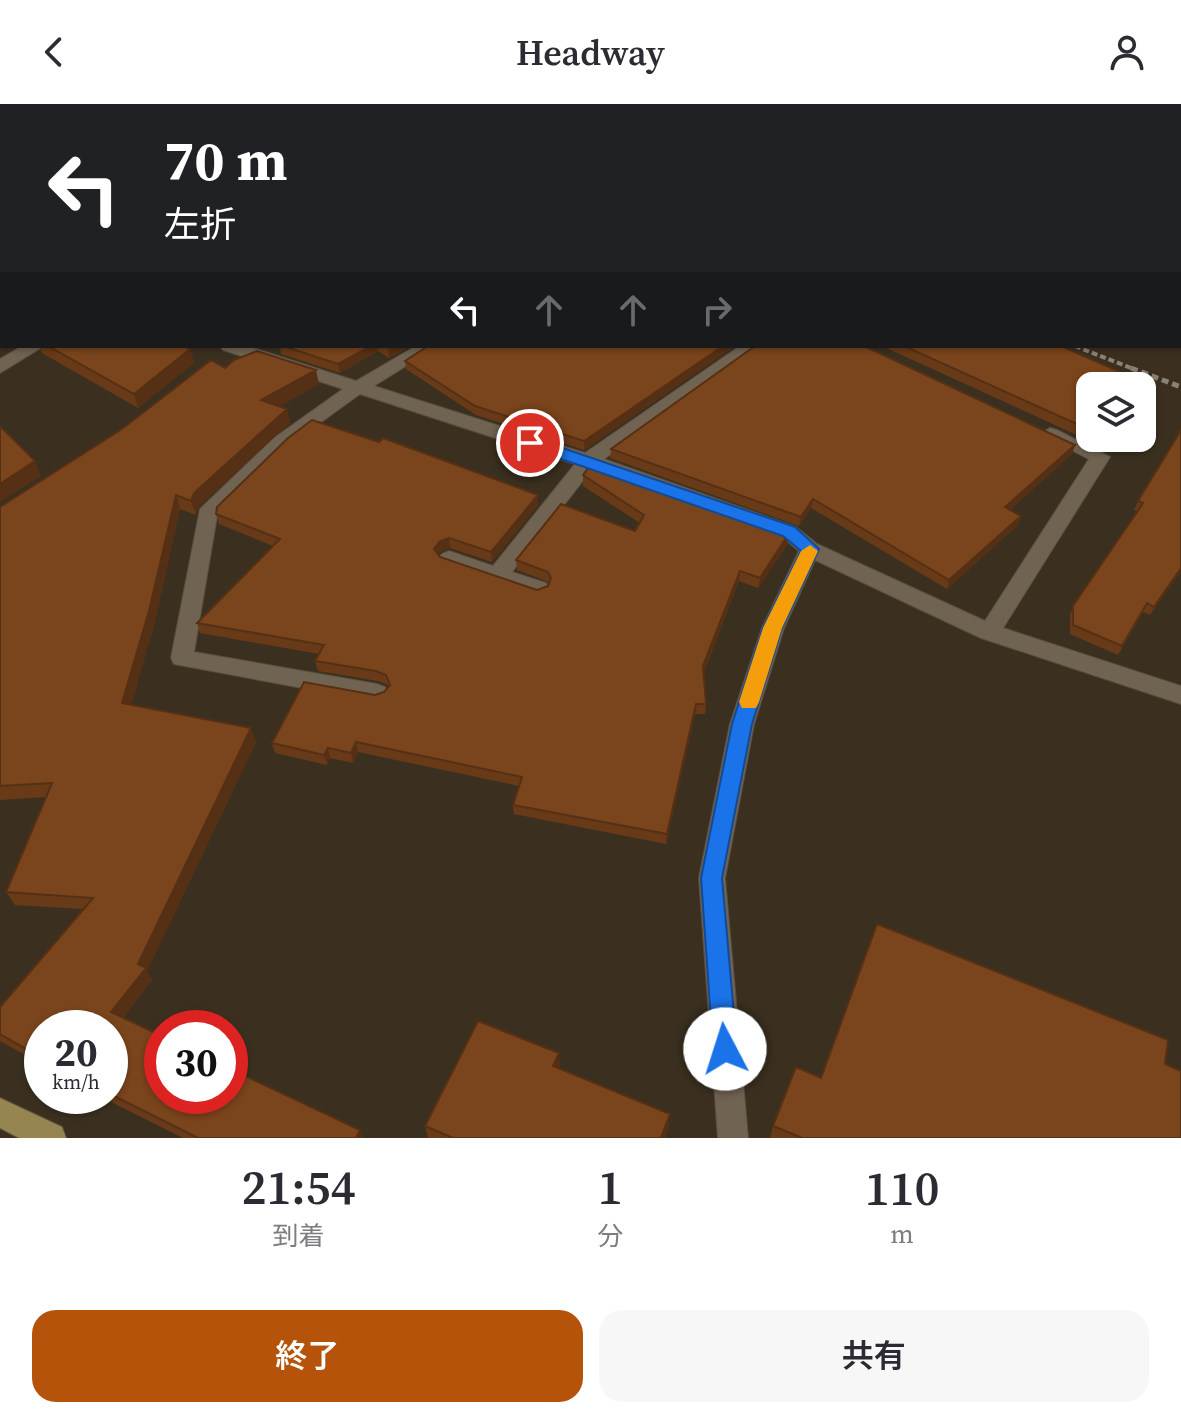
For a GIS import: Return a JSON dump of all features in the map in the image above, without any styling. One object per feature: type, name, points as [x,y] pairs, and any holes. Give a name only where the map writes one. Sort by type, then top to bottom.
[{"type":"main road","points":[[0,1113],[51,1138]]},
{"type":"street","points":[[0,367],[32,348]]},
{"type":"street","points":[[377,693],[182,658],[207,514],[281,442],[355,389],[426,348]]},
{"type":"street","points":[[499,574],[588,461],[749,348]]},
{"type":"street","points":[[228,351],[588,461],[789,532],[810,549],[989,632],[1073,657],[1181,695]]},
{"type":"street","points":[[989,632],[1100,457],[1029,424]]},
{"type":"street","points":[[733,1138],[712,878],[742,724],[773,628],[810,549]]},
{"type":"street","points":[[449,559],[538,589]]},
{"type":"path","points":[[1080,348],[1181,387]]},
{"type":"building","points":[[52,348],[190,349],[134,394]]},
{"type":"building","points":[[289,348],[367,348],[338,364]]},
{"type":"building","points":[[425,348],[720,348],[584,441],[475,406],[405,361]]},
{"type":"building","points":[[752,348],[868,348],[1075,445],[1005,507],[1021,516],[949,580],[813,499],[801,517],[611,449]]},
{"type":"building","points":[[908,348],[1066,348],[1120,372],[1076,372],[1076,424]]},
{"type":"building","points":[[257,351],[316,370],[261,400],[287,409],[194,493],[191,501],[176,495],[149,611],[122,703],[251,728],[138,964],[146,968],[113,1010],[24,1010],[24,1048],[0,1034],[0,1007],[93,898],[6,892],[52,783],[0,786],[0,507],[122,429],[211,360],[225,368],[234,360]]},
{"type":"building","points":[[312,420],[379,442],[383,438],[538,495],[491,552],[449,538],[440,541],[434,549],[440,557],[537,590],[548,586],[551,578],[548,572],[516,560],[561,504],[635,531],[644,515],[583,475],[593,462],[788,535],[760,578],[740,571],[703,666],[706,704],[696,704],[667,834],[513,805],[522,777],[356,742],[351,753],[328,748],[324,755],[272,743],[304,682],[375,695],[384,692],[390,685],[386,675],[376,671],[315,661],[324,645],[197,623],[280,539],[216,514],[217,507],[288,438]]},
{"type":"building","points":[[0,426],[35,461],[0,484]]},
{"type":"building","points":[[1181,430],[1181,568],[1154,607],[1147,603],[1122,646],[1073,625],[1073,606],[1143,503],[1138,501]]},
{"type":"building","points":[[877,924],[1168,1040],[1165,1064],[1181,1071],[1181,1138],[802,1138],[773,1126],[796,1067],[821,1078]]},
{"type":"building","points":[[128,1020],[144,1028],[144,1111],[128,1103]]},
{"type":"building","points":[[478,1021],[559,1053],[553,1066],[670,1114],[661,1138],[453,1138],[425,1126]]},
{"type":"building","points":[[248,1077],[360,1130],[356,1138],[198,1138],[150,1114],[248,1114]]},
{"type":"slow traffic","points":[[749,702],[773,628],[810,551]]},
{"type":"route","points":[[530,443],[789,532],[810,549],[773,628],[742,724],[712,878],[725,1049]]}]
